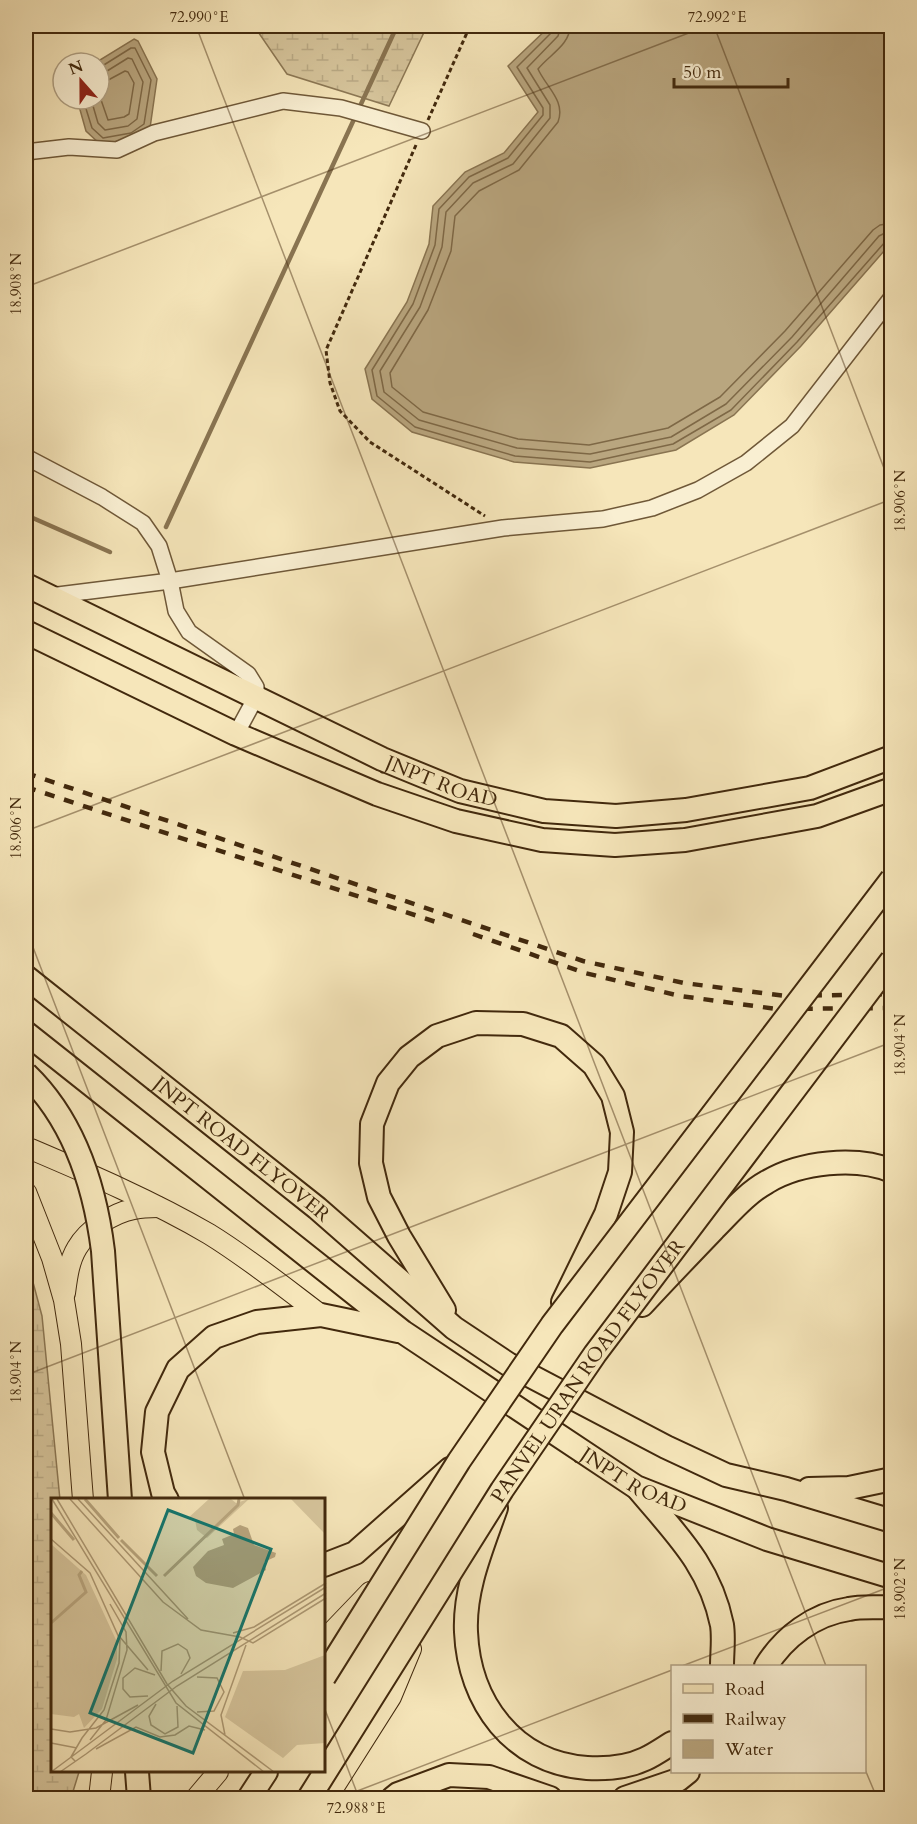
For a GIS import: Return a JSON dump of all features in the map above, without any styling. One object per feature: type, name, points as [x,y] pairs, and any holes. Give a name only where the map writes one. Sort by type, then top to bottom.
[{"type":"highway","name":"JNPT ROAD","points":[[26,585],[382,759],[460,791],[544,811],[616,816],[686,810],[810,788],[891,757]]},
{"type":"highway","name":"JNPT ROAD","points":[[26,632],[236,734],[377,794],[456,821],[542,840],[615,845],[685,840],[817,816],[891,789]]},
{"type":"highway","points":[[326,1674],[459,1461],[552,1325],[891,879]]},
{"type":"highway","name":"PANVEL URAN ROAD FLYOVER","points":[[326,1771],[502,1490],[595,1354],[891,960]]},
{"type":"highway","name":"JNPT ROAD FLYOVER","points":[[26,976],[317,1208],[454,1328]]},
{"type":"highway","points":[[552,1325],[606,1214],[620,1172],[622,1132],[613,1096],[594,1065],[561,1036],[523,1024],[476,1023],[437,1036],[409,1057],[388,1083],[372,1124],[371,1163],[379,1197],[399,1236],[454,1328],[508,1364],[666,1447],[726,1475],[786,1489],[891,1521]]},
{"type":"highway","points":[[26,1033],[403,1332]]},
{"type":"highway","points":[[26,1074],[55,1109],[73,1142],[91,1185],[99,1215],[120,1498]]},
{"type":"highway","points":[[595,1354],[738,1205],[767,1182],[803,1168],[842,1161],[879,1166],[891,1171]]},
{"type":"highway","points":[[166,1498],[153,1452],[157,1412],[178,1370],[214,1337],[257,1322],[321,1315],[403,1332]]},
{"type":"highway","name":"JNPT ROAD","points":[[403,1332],[636,1487],[767,1539],[891,1577]]},
{"type":"highway","points":[[326,1564],[355,1553],[459,1461]]},
{"type":"highway","points":[[786,1489],[849,1488],[891,1479]]},
{"type":"highway","points":[[636,1487],[691,1551],[712,1589],[722,1627],[722,1665]]},
{"type":"highway","points":[[502,1490],[471,1581],[466,1630],[469,1665],[483,1703],[507,1734],[536,1754],[566,1766],[604,1769],[614,1767],[644,1760],[671,1744]]},
{"type":"highway","points":[[767,1665],[776,1649],[807,1623],[848,1609],[891,1607]]},
{"type":"highway","points":[[137,1773],[139,1798]]},
{"type":"highway","points":[[249,1798],[265,1773]]},
{"type":"highway","name":"PANVEL URAN ROAD FLYOVER","points":[[309,1798],[325,1773]]},
{"type":"highway","points":[[625,1798],[678,1780],[687,1773]]},
{"type":"highway","points":[[393,1798],[398,1794],[449,1775],[489,1777],[550,1798]]},
{"type":"main road","points":[[26,1147],[158,1207],[210,1235],[321,1315]]},
{"type":"main road","points":[[26,1192],[52,1258],[64,1300],[71,1344],[82,1498]]},
{"type":"main road","points":[[64,1300],[68,1269],[72,1258],[92,1230],[114,1216],[134,1209],[158,1207]]},
{"type":"main road","points":[[326,1639],[386,1576]]},
{"type":"main road","points":[[327,1798],[391,1696],[429,1605]]},
{"type":"main road","points":[[99,1798],[102,1773]]},
{"type":"main road","points":[[196,1798],[217,1773]]},
{"type":"street","points":[[26,152],[69,147],[117,150],[154,133],[283,101],[357,112],[422,131]]},
{"type":"street","points":[[48,596],[170,581],[503,528],[603,519],[652,508],[698,490],[746,463],[792,426],[891,297]]},
{"type":"street","points":[[26,457],[102,497],[143,523],[159,546],[176,611],[189,632],[248,674],[256,687],[256,697],[236,734]]},
{"type":"path","points":[[470,26],[326,350],[330,384],[340,411],[370,442],[503,528]]},
{"type":"green space","points":[[254,26],[427,26],[389,106],[287,74]]},
{"type":"green space","points":[[26,1256],[42,1316],[60,1498],[51,1498],[51,1773],[79,1773],[71,1798],[26,1798]]},
{"type":"water","points":[[550,26],[859,26],[891,28],[891,243],[801,346],[734,415],[676,450],[590,468],[514,462],[412,432],[372,399],[365,369],[407,302],[429,244],[433,206],[465,172],[504,153],[538,112],[508,66]]},
{"type":"water","points":[[134,39],[138,41],[157,79],[150,128],[133,138],[101,145],[86,131],[80,111],[111,111],[111,53]]},
{"type":"waterway","points":[[166,527],[397,26]]},
{"type":"waterway","points":[[26,515],[110,552]]},
{"type":"railway","points":[[26,773],[583,961],[684,983],[786,996],[892,994]]},
{"type":"railway","points":[[26,787],[439,923]]},
{"type":"railway","points":[[473,934],[585,973],[680,996],[777,1009],[892,1008]]}]
